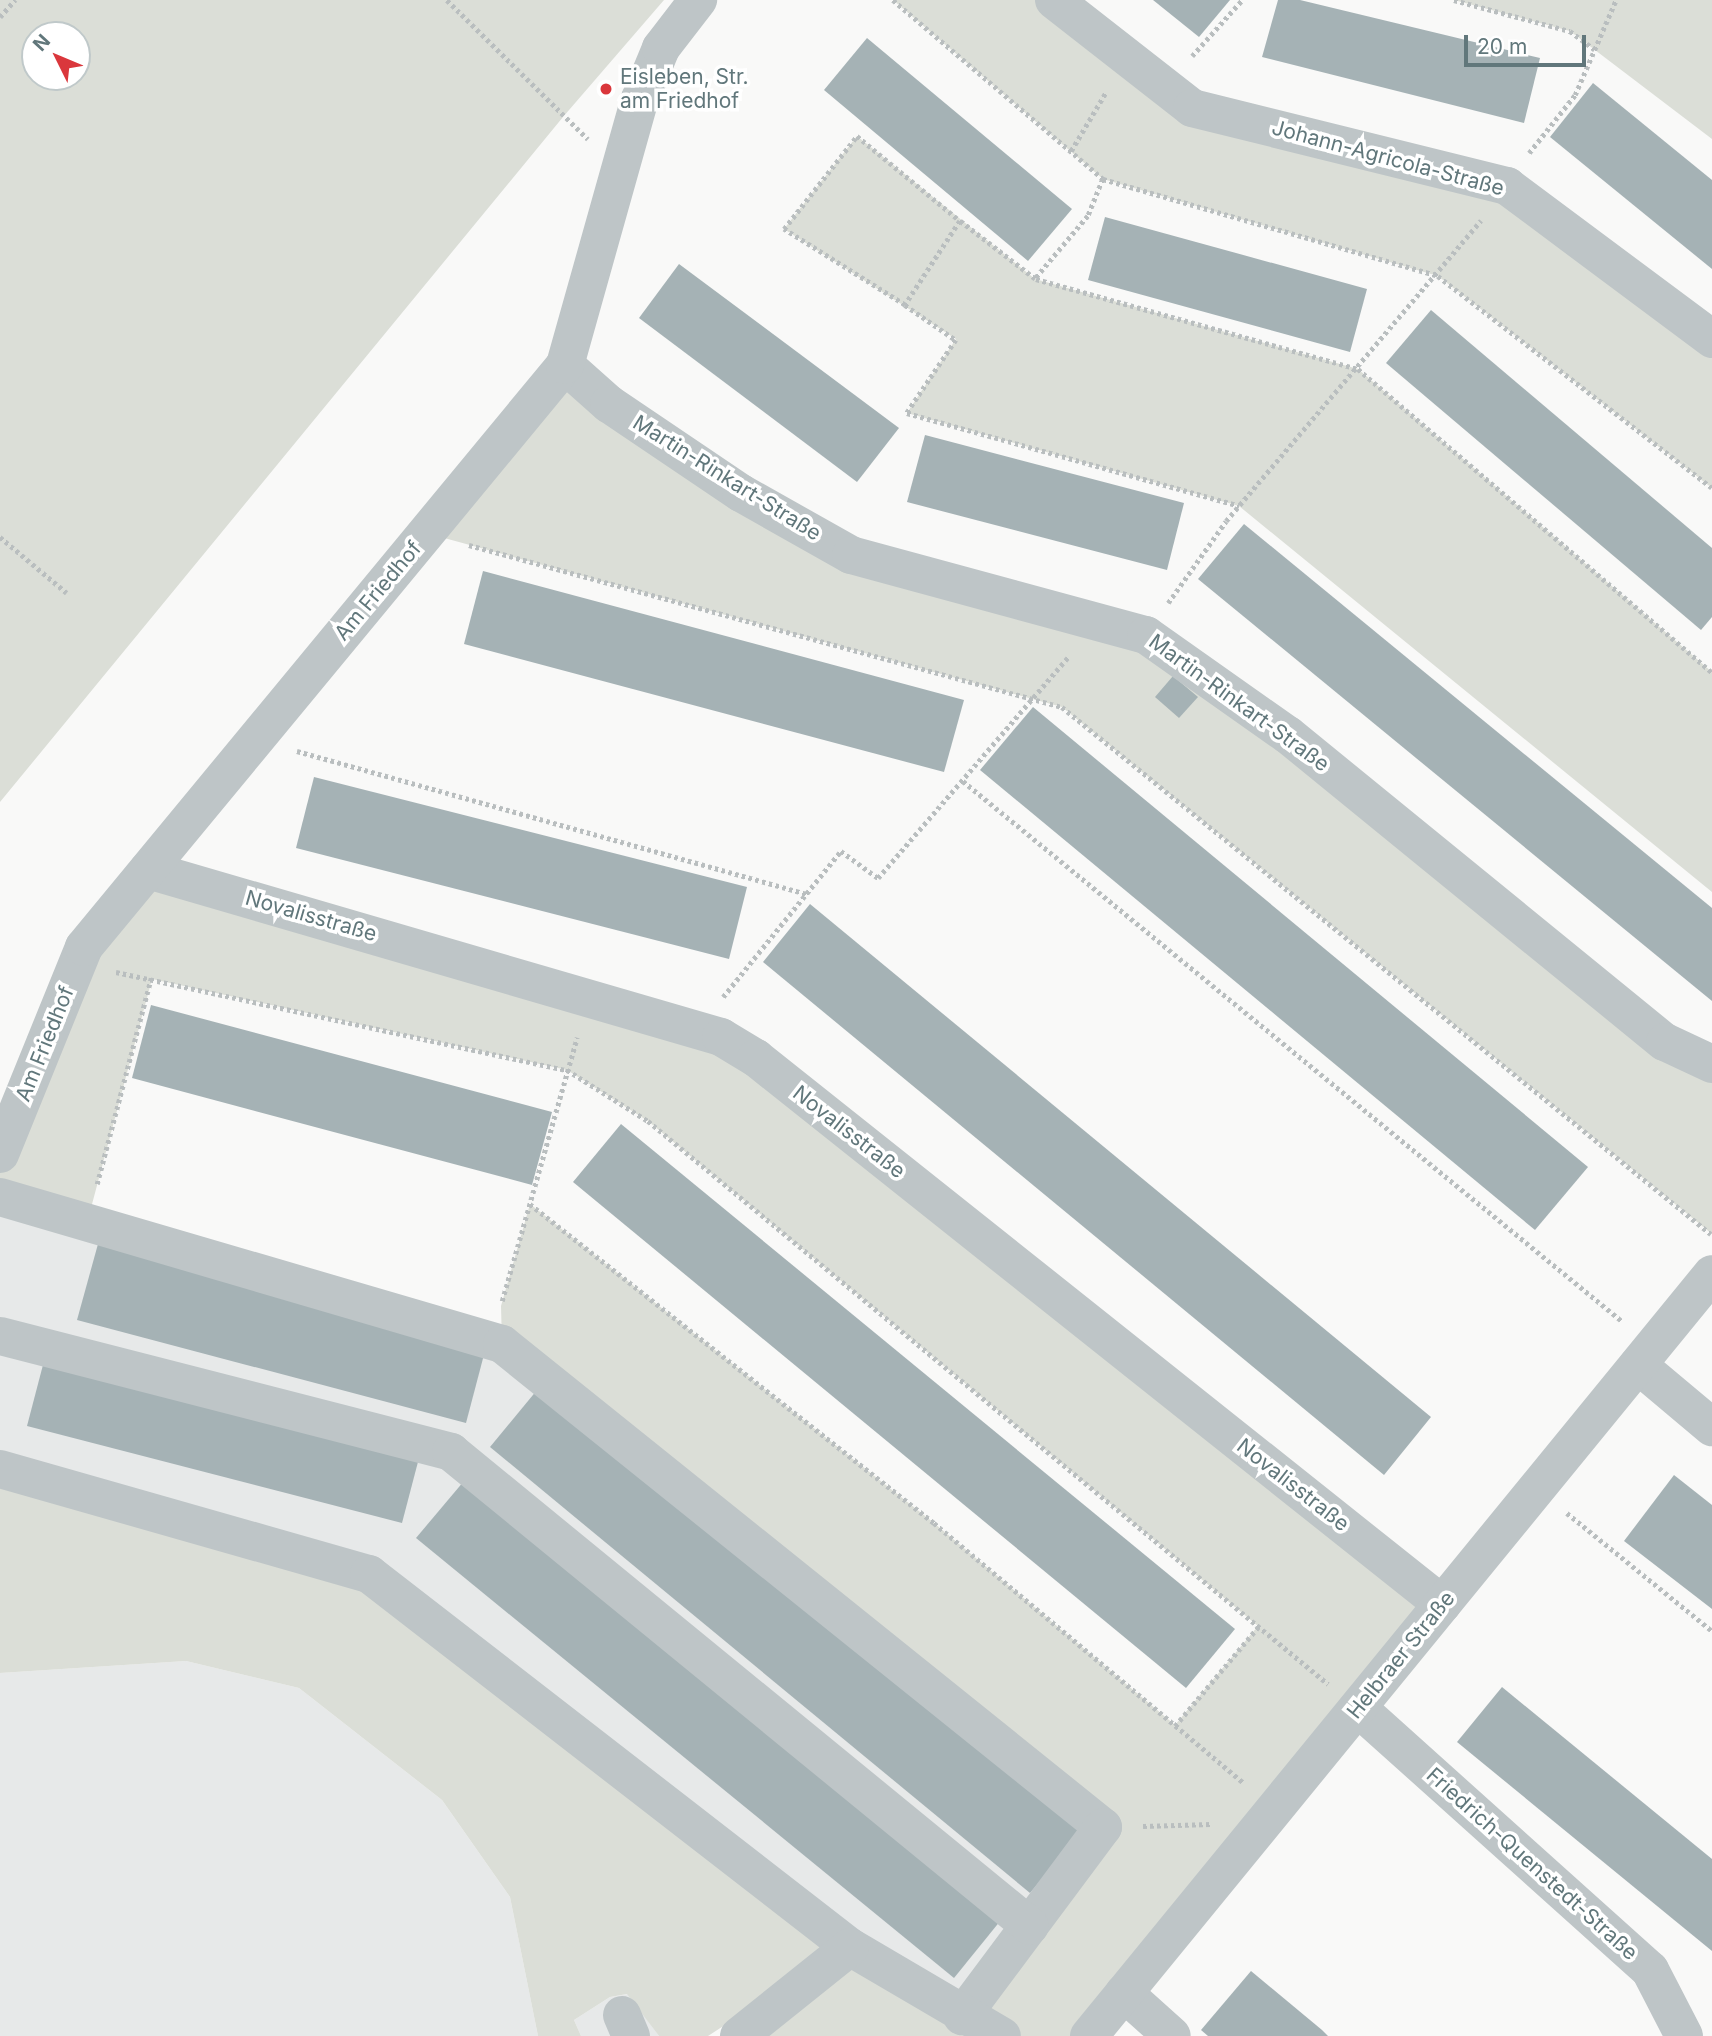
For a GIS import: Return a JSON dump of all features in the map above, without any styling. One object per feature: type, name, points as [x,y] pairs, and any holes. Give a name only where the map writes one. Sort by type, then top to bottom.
[{"type":"street","name":"Am Friedhof","points":[[0,1154],[84,947],[565,365],[640,99],[662,48],[698,0]]},
{"type":"street","name":"Johann-Agricola-Straße","points":[[1054,0],[1192,108],[1507,186],[1712,339]]},
{"type":"street","name":"Martin-Rinkart-Straße","points":[[565,365],[609,404],[741,493],[851,555],[1146,635],[1288,735],[1665,1042],[1712,1064]]},
{"type":"street","name":"Novalisstraße","points":[[148,870],[698,1028],[755,1058],[1442,1604]]},
{"type":"street","points":[[0,1197],[502,1344],[1103,1827],[962,2016]]},
{"type":"street","name":"Helbraer Straße","points":[[1089,2036],[1272,1817],[1712,1274]]},
{"type":"street","points":[[0,1336],[450,1452],[1030,1926]]},
{"type":"street","points":[[1645,1356],[1712,1427]]},
{"type":"street","points":[[0,1469],[369,1574],[850,1947],[962,2016],[1002,2036]]},
{"type":"street","name":"Friedrich-Quenstedt-Straße","points":[[1358,1708],[1650,1970],[1684,2036]]},
{"type":"street","points":[[739,2036],[850,1947]]},
{"type":"street","points":[[1124,1993],[1172,2036]]},
{"type":"path","points":[[0,17],[15,0]]},
{"type":"path","points":[[447,0],[619,169]]},
{"type":"path","points":[[892,0],[1104,179],[1438,276],[1712,488]]},
{"type":"path","points":[[1161,86],[1211,38],[1242,0]]},
{"type":"path","points":[[1454,0],[1570,31],[1595,50]]},
{"type":"path","points":[[1146,635],[1239,506],[1438,276],[1575,95],[1616,0]]},
{"type":"path","points":[[1071,151],[1128,56]]},
{"type":"path","points":[[1239,506],[907,413],[957,340],[784,229],[858,136],[1035,279],[1359,369],[1712,671]]},
{"type":"path","points":[[1035,279],[1088,216],[1104,179]]},
{"type":"path","points":[[905,305],[960,221]]},
{"type":"path","points":[[426,533],[1062,707],[1712,1234]]},
{"type":"path","points":[[0,537],[67,593]]},
{"type":"path","points":[[698,1028],[841,851],[878,878],[1034,699],[1098,620]]},
{"type":"path","points":[[256,739],[807,894]]},
{"type":"path","points":[[963,781],[1645,1356]]},
{"type":"path","points":[[77,964],[568,1070],[648,1121],[1358,1708]]},
{"type":"path","points":[[88,1223],[151,978]]},
{"type":"path","points":[[502,1344],[501,1306],[588,995]]},
{"type":"path","points":[[530,1204],[934,1523],[1175,1726],[1272,1817]]},
{"type":"path","points":[[1537,1489],[1712,1631]]},
{"type":"path","points":[[1175,1726],[1258,1626]]},
{"type":"path","points":[[1103,1827],[1272,1817]]},
{"type":"shaded area","points":[[0,0],[664,0],[563,117],[0,802]]},
{"type":"shaded area","points":[[893,0],[1054,0],[1161,86],[1507,186],[1712,339],[1712,488],[1438,276],[1103,179]]},
{"type":"shaded area","points":[[1454,0],[1712,0],[1712,139],[1570,31]]},
{"type":"shaded area","points":[[857,136],[1035,279],[1358,369],[1712,672],[1712,892],[1239,506],[907,413],[956,339],[784,229]]},
{"type":"shaded area","points":[[565,365],[851,555],[1098,620],[1712,1064],[1712,1234],[1062,707],[426,533]]},
{"type":"shaded area","points":[[148,870],[682,1022],[1442,1604],[1089,2036],[762,2036],[728,2023],[708,2036],[659,2036],[627,1994],[610,1997],[574,2020],[581,2036],[538,2036],[510,1897],[442,1800],[299,1688],[186,1661],[0,1673],[0,1469],[369,1574],[962,2016],[1103,1827],[502,1344],[501,1306],[530,1204],[934,1523],[1175,1725],[1258,1626],[648,1121],[567,1070],[152,979],[87,1223],[0,1197],[0,1154],[84,947]]},
{"type":"shaded area","points":[[0,1197],[502,1344],[1103,1827],[962,2016],[0,1469]]},
{"type":"shaded area","points":[[186,1661],[299,1688],[442,1800],[510,1897],[538,2036],[0,2036],[0,1673]]},
{"type":"shaded area","points":[[628,1994],[659,2036],[581,2036],[574,2020],[610,1997]]},
{"type":"building","points":[[1153,0],[1230,0],[1199,37]]},
{"type":"building","points":[[1278,0],[1300,0],[1540,58],[1524,123],[1262,57]]},
{"type":"building","points":[[867,38],[1072,209],[1028,261],[824,90]]},
{"type":"building","points":[[1593,83],[1712,180],[1712,269],[1550,137]]},
{"type":"building","points":[[1105,217],[1367,289],[1350,352],[1088,280]]},
{"type":"building","points":[[679,264],[899,428],[857,482],[639,318]]},
{"type":"building","points":[[1431,310],[1712,548],[1712,617],[1701,630],[1386,363]]},
{"type":"building","points":[[925,435],[1184,503],[1167,570],[907,502]]},
{"type":"building","points":[[1244,524],[1712,908],[1712,1001],[1198,579]]},
{"type":"building","points":[[483,571],[964,700],[944,772],[464,644]]},
{"type":"building","points":[[1173,676],[1198,697],[1179,718],[1155,697]]},
{"type":"building","points":[[1033,707],[1588,1167],[1535,1230],[980,770]]},
{"type":"building","points":[[314,777],[747,887],[729,959],[296,848]]},
{"type":"building","points":[[810,904],[1431,1417],[1384,1475],[763,962]]},
{"type":"building","points":[[151,1005],[552,1112],[532,1185],[132,1078]]},
{"type":"building","points":[[621,1124],[1235,1629],[1186,1688],[573,1182]]},
{"type":"building","points":[[98,1244],[486,1347],[466,1423],[77,1320]]},
{"type":"building","points":[[44,1361],[419,1458],[402,1523],[27,1426]]},
{"type":"building","points":[[542,1384],[1082,1832],[1030,1893],[490,1447]]},
{"type":"building","points":[[1674,1475],[1712,1505],[1712,1609],[1624,1541]]},
{"type":"building","points":[[464,1481],[1001,1920],[954,1978],[416,1538]]},
{"type":"building","points":[[1502,1687],[1712,1859],[1712,1951],[1457,1742]]},
{"type":"building","points":[[1251,1971],[1328,2036],[1208,2036],[1201,2030]]},
{"type":"place","name":"Eisleben, Str. am Friedhof","points":[[606,89]]}]
